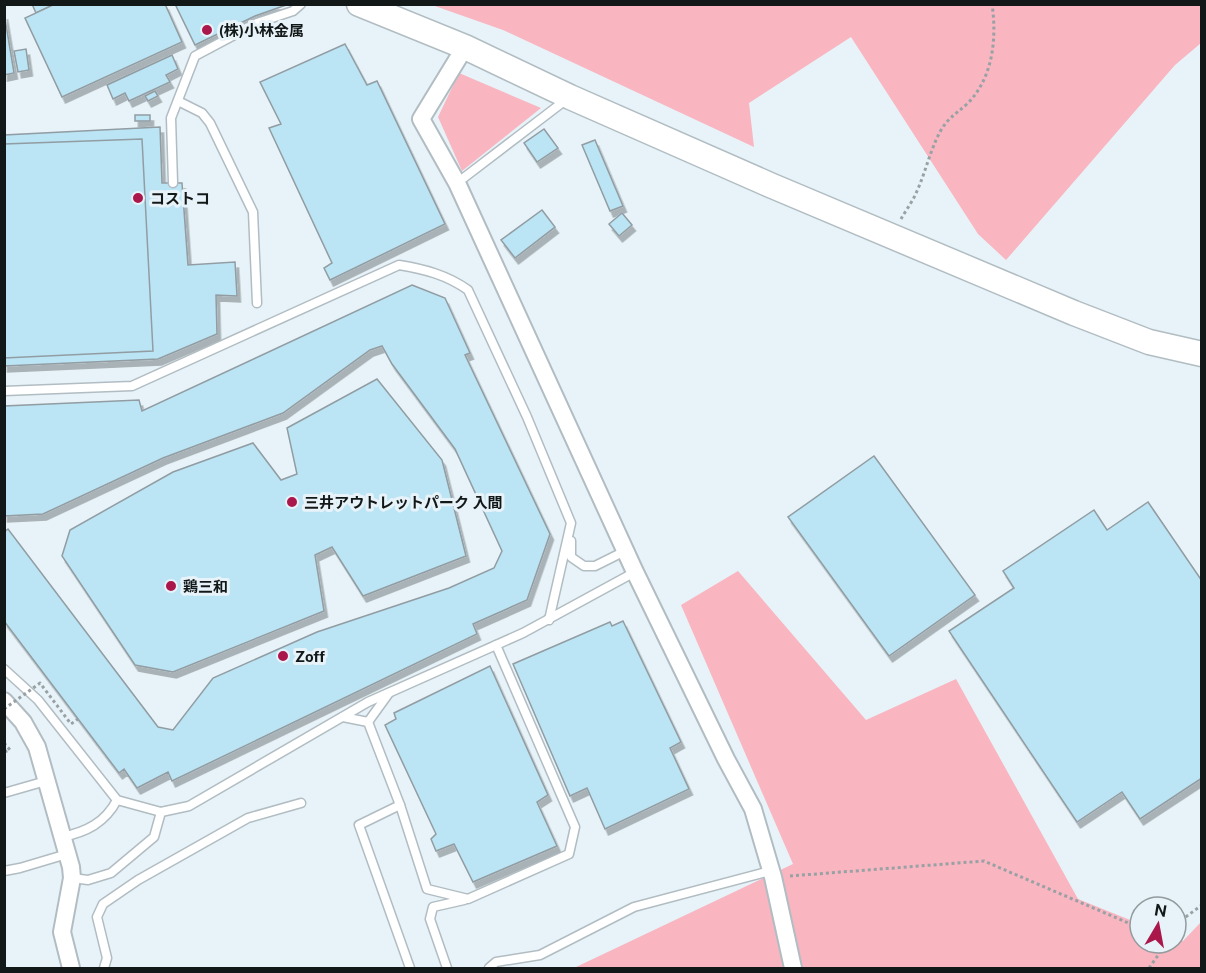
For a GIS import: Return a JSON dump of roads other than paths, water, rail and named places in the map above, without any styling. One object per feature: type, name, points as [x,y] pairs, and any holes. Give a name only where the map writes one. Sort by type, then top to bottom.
[{"type":"street","points":[[359,4],[465,47],[570,97],[891,236],[1149,342],[1202,354]]},
{"type":"street","points":[[465,47],[421,119],[457,183],[635,573],[753,809],[793,969]]},
{"type":"street","points":[[4,701],[23,722],[31,735],[67,854],[72,878],[62,932],[71,969]]},
{"type":"lane","points":[[173,183],[171,118],[195,56],[257,23],[293,11],[301,4]]},
{"type":"lane","points":[[457,183],[570,97]]},
{"type":"lane","points":[[178,101],[202,113],[210,123],[253,212],[257,303]]},
{"type":"lane","points":[[4,392],[132,386],[399,265],[429,270],[457,282],[468,290],[527,417],[571,523],[571,557],[584,566],[595,566],[625,551]]},
{"type":"lane","points":[[549,620],[571,523]]},
{"type":"lane","points":[[4,669],[38,700],[117,800],[161,812],[189,806],[368,702],[549,620],[635,573]]},
{"type":"lane","points":[[447,969],[430,919],[433,907],[468,899],[569,854],[575,827],[496,645]]},
{"type":"lane","points":[[368,722],[389,693]]},
{"type":"lane","points":[[343,717],[368,722]]},
{"type":"lane","points":[[368,722],[427,889],[468,899]]},
{"type":"lane","points":[[4,793],[46,781]]},
{"type":"lane","points":[[62,837],[83,833],[110,813],[117,800]]},
{"type":"lane","points":[[104,969],[107,958],[97,917],[103,904],[138,880],[249,818],[301,803]]},
{"type":"lane","points":[[399,805],[359,825],[410,969]]},
{"type":"lane","points":[[72,878],[88,880],[111,873],[154,837],[161,812]]},
{"type":"lane","points":[[4,871],[67,854]]},
{"type":"lane","points":[[489,969],[496,962],[540,955],[634,907],[771,874]]},
{"type":"place","name":"(株)小林金属","points":[[207,30]]},
{"type":"place","name":"コストコ","points":[[138,198]]},
{"type":"place","name":"三井アウトレットパーク 入間","points":[[292,502]]},
{"type":"place","name":"鶏三和","points":[[171,586]]},
{"type":"place","name":"Zoff","points":[[283,656]]}]
